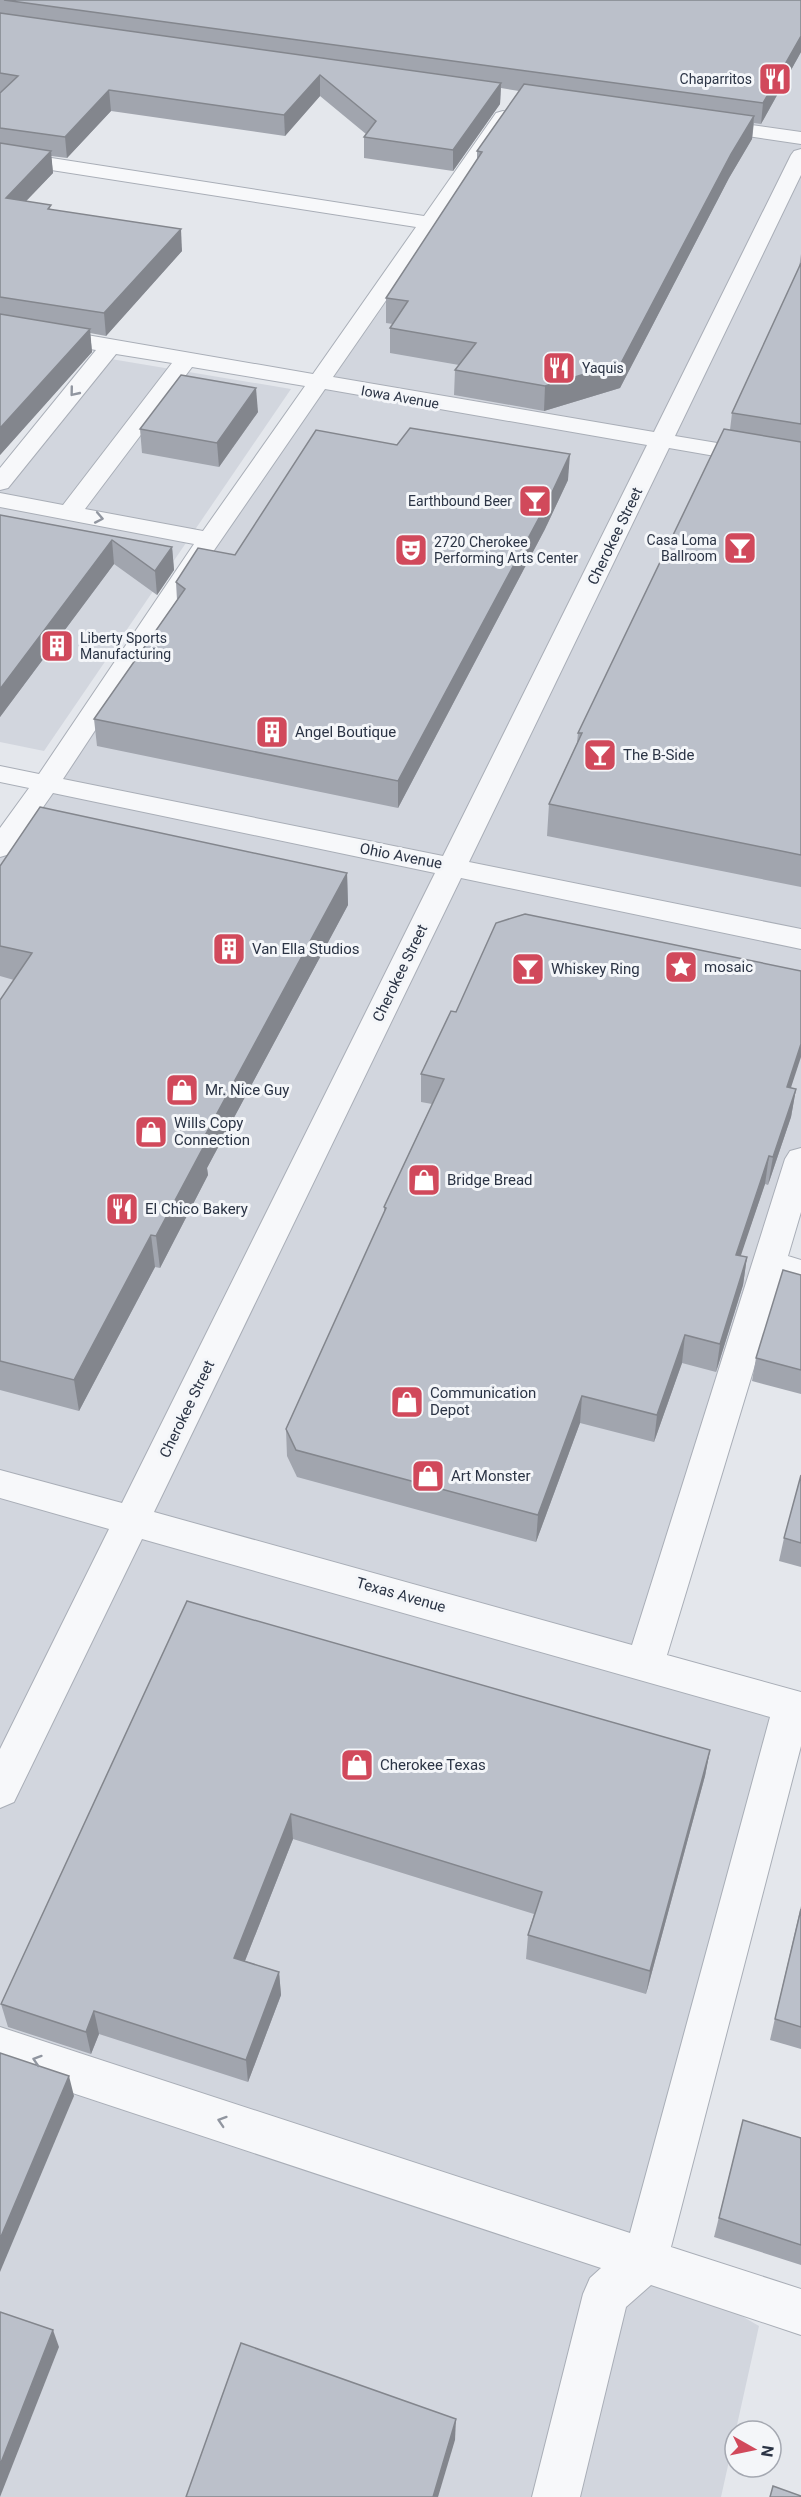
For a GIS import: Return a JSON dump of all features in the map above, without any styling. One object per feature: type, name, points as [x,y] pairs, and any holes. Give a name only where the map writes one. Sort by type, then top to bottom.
[{"type":"street","points":[[0,848],[46,784],[203,549],[516,99]]},
{"type":"street","points":[[689,123],[801,138]]},
{"type":"street","name":"Cherokee Street","points":[[0,1790],[801,155]]},
{"type":"street","points":[[0,156],[429,223]]},
{"type":"street","name":"Iowa Avenue","points":[[0,327],[801,464]]},
{"type":"street","points":[[0,483],[111,346]]},
{"type":"street","points":[[69,513],[186,360]]},
{"type":"street","points":[[0,500],[69,513],[203,549]]},
{"type":"street","points":[[0,522],[203,549]]},
{"type":"street","name":"Ohio Avenue","points":[[0,774],[801,939]]},
{"type":"street","points":[[645,1664],[785,1268],[801,1160]]},
{"type":"street","name":"Texas Avenue","points":[[0,1484],[797,1707]]},
{"type":"street","points":[[556,2497],[606,2294],[645,2261],[797,1707]]},
{"type":"street","points":[[0,2048],[801,2312]]},
{"type":"shaded area","points":[[801,0],[801,1189],[645,1664],[792,1706],[645,2260],[759,2326],[738,2419],[723,2419],[723,2479],[725,2479],[721,2497],[0,2497],[0,855],[521,109]]},
{"type":"shaded area","points":[[93,356],[291,389],[44,751],[0,742],[0,467]]},
{"type":"building","points":[[4,0],[801,0],[801,36],[763,103]]},
{"type":"building","points":[[0,13],[501,83],[453,150],[364,137],[376,121],[320,75],[284,115],[109,90],[65,137],[0,128],[0,93],[18,76],[0,73]]},
{"type":"building","points":[[524,84],[754,116],[731,154],[621,363],[545,386],[455,370],[476,343],[390,328],[408,301],[386,298],[482,152],[477,151]]},
{"type":"building","points":[[0,143],[51,151],[6,198],[51,205],[48,209],[181,229],[104,313],[0,297]]},
{"type":"building","points":[[801,263],[801,424],[732,413]]},
{"type":"building","points":[[0,314],[90,329],[0,428]]},
{"type":"building","points":[[181,375],[256,388],[217,443],[140,429]]},
{"type":"building","points":[[410,428],[570,454],[547,503],[398,781],[94,719],[185,589],[176,582],[198,548],[235,555],[316,430],[397,445]]},
{"type":"building","points":[[724,429],[801,442],[801,855],[549,804],[582,733],[578,733]]},
{"type":"building","points":[[0,515],[172,547],[155,571],[112,540],[0,689]]},
{"type":"building","points":[[40,807],[347,873],[201,1143],[205,1144],[156,1236],[151,1235],[74,1380],[0,1361],[0,1000],[32,953],[0,946],[0,866]]},
{"type":"building","points":[[525,914],[801,971],[801,1044],[787,1087],[796,1089],[773,1157],[769,1156],[736,1255],[747,1257],[720,1344],[685,1335],[657,1415],[582,1396],[538,1515],[296,1450],[286,1429],[386,1208],[384,1207],[444,1079],[421,1074],[451,1011],[456,1012],[496,923]]},
{"type":"building","points":[[783,1270],[801,1275],[801,1370],[756,1358]]},
{"type":"building","points":[[801,1475],[801,1543],[784,1538]]},
{"type":"building","points":[[187,1601],[710,1750],[650,1971],[528,1935],[542,1892],[291,1814],[234,1958],[279,1972],[246,2060],[94,2011],[86,2032],[1,2004]]},
{"type":"building","points":[[801,1909],[801,2027],[775,2019]]},
{"type":"building","points":[[0,2053],[69,2076],[0,2239]]},
{"type":"building","points":[[743,2120],[801,2138],[801,2245],[719,2218]]},
{"type":"building","points":[[0,2312],[53,2330],[0,2465]]},
{"type":"building","points":[[241,2343],[456,2419],[433,2497],[186,2497]]},
{"type":"building","points":[[773,2486],[801,2496],[801,2497],[770,2497]]},
{"type":"place","name":"Chaparritos","points":[[775,79]]},
{"type":"place","name":"Yaquis","points":[[559,368]]},
{"type":"place","name":"Earthbound Beer","points":[[535,501]]},
{"type":"place","name":"Casa Loma Ballroom","points":[[740,548]]},
{"type":"place","name":"2720 Cherokee Performing Arts Center","points":[[411,550]]},
{"type":"place","name":"Liberty Sports Manufacturing","points":[[57,646]]},
{"type":"place","name":"Angel Boutique","points":[[272,732]]},
{"type":"place","name":"The B-Side","points":[[600,755]]},
{"type":"place","name":"Van Ella Studios","points":[[229,949]]},
{"type":"place","name":"mosaic","points":[[681,967]]},
{"type":"place","name":"Whiskey Ring","points":[[528,969]]},
{"type":"place","name":"Mr. Nice Guy","points":[[182,1090]]},
{"type":"place","name":"Wills Copy Connection","points":[[151,1132]]},
{"type":"place","name":"Bridge Bread","points":[[424,1180]]},
{"type":"place","name":"El Chico Bakery","points":[[122,1209]]},
{"type":"place","name":"Communication Depot","points":[[407,1402]]},
{"type":"place","name":"Art Monster","points":[[428,1476]]},
{"type":"place","name":"Cherokee Texas","points":[[357,1765]]}]
